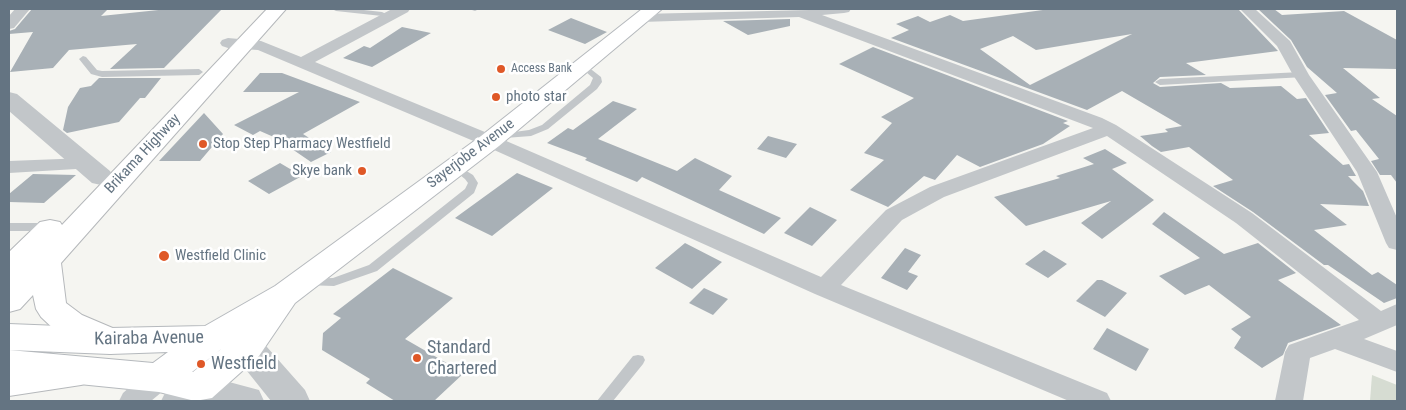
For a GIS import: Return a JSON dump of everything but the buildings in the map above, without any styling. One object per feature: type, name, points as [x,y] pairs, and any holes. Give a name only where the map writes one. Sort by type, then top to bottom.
[{"type":"main road","name":"Brikama Highway","points":[[9,300],[236,43],[260,9]]},
{"type":"main road","name":"Brikama Highway","points":[[9,270],[51,228],[94,171],[199,72],[277,9]]},
{"type":"main road","name":"Sayerjobe Avenue","points":[[177,389],[213,337],[293,288],[493,139],[583,66],[654,15]]},
{"type":"main road","points":[[46,259],[48,294],[52,309],[70,324],[110,341]]},
{"type":"main road","name":"Sayerjobe Avenue","points":[[177,389],[247,347],[293,288]]},
{"type":"main road","name":"Kairaba Avenue","points":[[9,337],[110,341],[213,337],[247,347]]},
{"type":"main road","name":"Kairaba Avenue","points":[[9,364],[81,370],[177,389]]},
{"type":"main road","points":[[9,382],[81,370]]},
{"type":"street","points":[[9,25],[23,9]]},
{"type":"street","points":[[301,63],[403,9]]},
{"type":"street","points":[[654,15],[694,9]]},
{"type":"street","points":[[654,15],[844,9]]},
{"type":"street","points":[[1247,9],[1284,44],[1301,76],[1367,172],[1397,243]]},
{"type":"street","points":[[809,11],[1078,115],[1109,129],[1244,218],[1389,318]]},
{"type":"street","points":[[236,43],[261,46],[493,139],[824,288],[1097,401]]},
{"type":"street","points":[[9,99],[94,171]]},
{"type":"street","points":[[824,288],[894,215],[937,192],[1109,129]]},
{"type":"street","points":[[9,167],[94,171]]},
{"type":"street","points":[[1289,401],[1298,352],[1389,318]]},
{"type":"street","points":[[1334,338],[1397,362]]},
{"type":"street","points":[[247,347],[292,401]]},
{"type":"street","points":[[133,401],[177,389]]},
{"type":"street","name":"Kairaba Avenue","points":[[177,389],[246,401]]},
{"type":"lane","points":[[336,9],[382,14]]},
{"type":"lane","points":[[84,59],[94,72],[102,74],[199,72]]},
{"type":"lane","points":[[1160,82],[1301,76]]},
{"type":"lane","points":[[9,227],[51,228]]},
{"type":"lane","points":[[604,401],[638,360]]},
{"type":"shaded area","points":[[1372,375],[1397,385],[1397,401],[1370,401]]},
{"type":"place","name":"Access Bank","points":[[501,69]]},
{"type":"place","name":"photo star","points":[[496,97]]},
{"type":"place","name":"Stop Step Pharmacy Westfield","points":[[203,144]]},
{"type":"place","name":"Skye bank","points":[[362,171]]},
{"type":"place","name":"Westfield Clinic","points":[[164,256]]},
{"type":"place","name":"Standard Chartered","points":[[417,358]]},
{"type":"place","name":"Westfield","points":[[201,364]]}]
